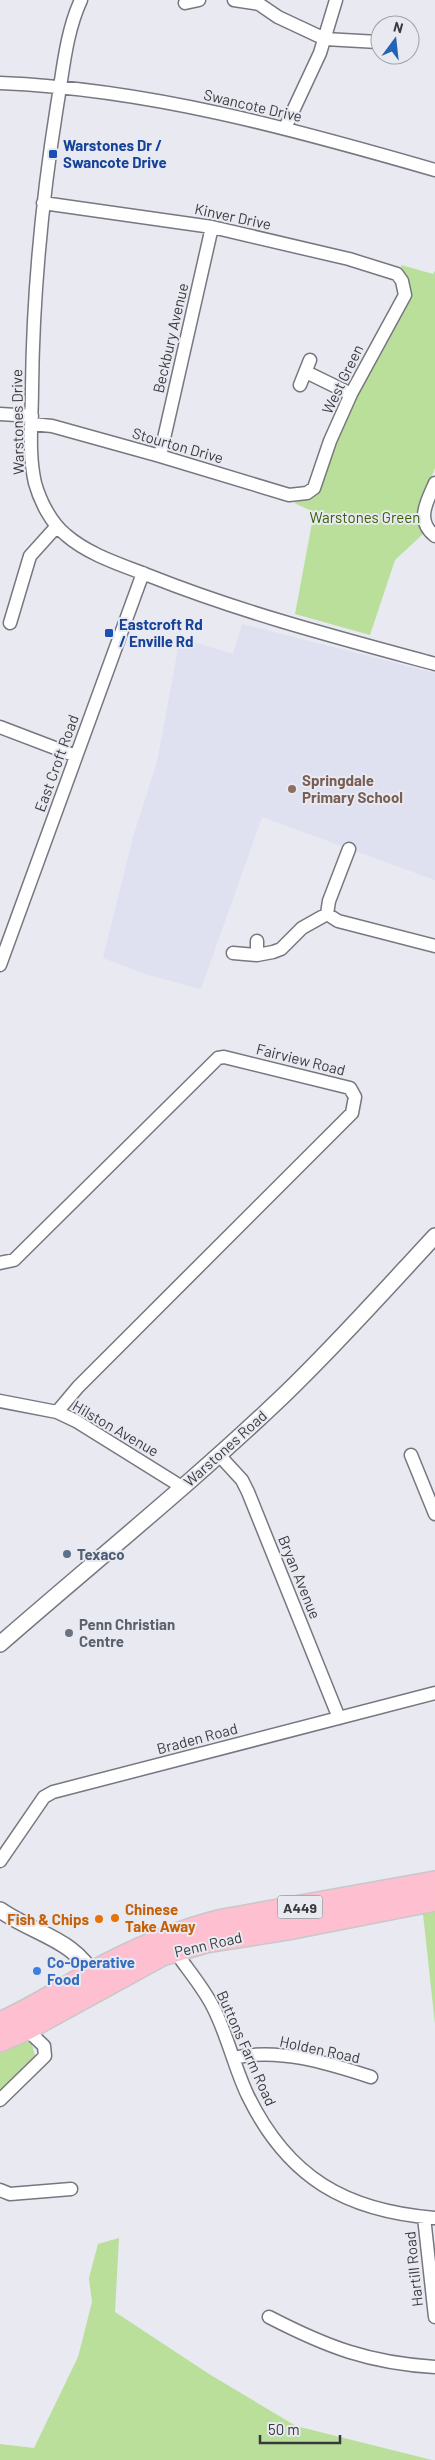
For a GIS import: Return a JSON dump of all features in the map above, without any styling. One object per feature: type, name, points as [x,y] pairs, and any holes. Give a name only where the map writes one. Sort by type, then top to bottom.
[{"type":"highway","name":"Penn Road","points":[[0,2042],[13,2023],[97,1980],[157,1941],[192,1928],[223,1920],[435,1882]]},
{"type":"highway","name":"Penn Road","points":[[97,1980],[162,1955],[206,1942],[435,1900]]},
{"type":"street","name":"Warstones Drive","points":[[81,0],[74,22],[60,86],[43,203],[34,309],[32,420],[35,482],[47,511],[57,526],[70,538],[88,550],[206,598],[282,622],[435,664]]},
{"type":"street","points":[[185,3],[199,0]]},
{"type":"street","points":[[234,0],[260,2],[278,17],[325,39],[370,42]]},
{"type":"street","points":[[285,128],[325,39],[336,0]]},
{"type":"street","name":"Swancote Drive","points":[[0,83],[60,86],[179,104],[285,128],[435,170]]},
{"type":"street","name":"Kinver Drive","points":[[43,203],[212,227],[379,267],[397,274],[404,289]]},
{"type":"street","name":"Beckbury Avenue","points":[[160,456],[212,227]]},
{"type":"street","name":"West Green","points":[[314,488],[330,441],[351,394],[402,304],[404,289]]},
{"type":"street","points":[[300,385],[308,366],[351,394]]},
{"type":"street","name":"Stourton Drive","points":[[0,414],[32,420],[289,495],[307,493],[314,488]]},
{"type":"street","points":[[431,533],[423,520],[423,511],[435,482]]},
{"type":"street","points":[[10,622],[30,556],[57,526]]},
{"type":"street","name":"East Croft Road","points":[[0,965],[143,573]]},
{"type":"street","points":[[0,727],[76,756]]},
{"type":"street","points":[[327,914],[328,901],[350,849]]},
{"type":"street","points":[[327,914],[338,921],[435,946]]},
{"type":"street","points":[[233,953],[257,955],[281,949],[302,928],[327,914]]},
{"type":"street","points":[[257,941],[257,955]]},
{"type":"street","name":"Fairview Road","points":[[1,1263],[14,1260],[218,1058],[224,1057],[350,1088],[355,1097],[352,1113],[78,1386],[57,1412]]},
{"type":"street","name":"Warstones Road","points":[[0,1644],[219,1455],[339,1340],[435,1236]]},
{"type":"street","name":"Hilston Avenue","points":[[0,1401],[57,1412],[76,1421],[182,1487]]},
{"type":"street","name":"Bryan Avenue","points":[[219,1455],[242,1480],[248,1492],[339,1718]]},
{"type":"street","points":[[412,1455],[435,1514]]},
{"type":"street","name":"Braden Road","points":[[0,1861],[44,1797],[53,1792],[435,1693]]},
{"type":"street","points":[[0,1910],[20,1924],[74,1950],[97,1980]]},
{"type":"street","name":"Buttons Farm Road","points":[[175,1951],[213,2006],[248,2096],[269,2132],[299,2168],[317,2182],[373,2209],[429,2217]]},
{"type":"street","points":[[0,2100],[45,2056],[44,2046],[13,2023]]},
{"type":"street","name":"Holden Road","points":[[232,2058],[256,2054],[278,2055],[329,2064],[371,2077]]},
{"type":"street","points":[[0,2190],[10,2194],[71,2189]]},
{"type":"street","name":"Hartill Road","points":[[429,2217],[435,2317]]},
{"type":"street","points":[[269,2317],[325,2344],[350,2353],[402,2365],[435,2367]]},
{"type":"shaded area","name":"Springdale Primary School","points":[[242,624],[435,673],[435,880],[262,817],[201,989],[145,974],[103,958],[133,837],[157,762],[180,638],[233,654]]},
{"type":"green space","name":"Warstones Green","points":[[401,265],[433,274],[435,271],[435,468],[416,514],[423,534],[395,560],[370,635],[295,614],[314,512],[294,503],[318,492],[354,398],[411,295]]},
{"type":"green space","points":[[435,1911],[435,2024],[423,1914]]},
{"type":"green space","points":[[29,2034],[36,2059],[0,2092],[0,2050]]},
{"type":"green space","points":[[119,2238],[115,2312],[209,2374],[296,2426],[432,2460],[0,2460],[0,2444],[34,2448],[78,2357],[92,2302],[89,2278],[98,2244]]},
{"type":"place","name":"Warstones Dr / Swancote Drive","points":[[53,154]]},
{"type":"place","name":"Eastcroft Rd / Enville Rd","points":[[109,633]]},
{"type":"place","name":"Springdale Primary School","points":[[292,789]]},
{"type":"place","name":"Texaco","points":[[67,1554]]},
{"type":"place","name":"Penn Christian Centre","points":[[69,1633]]},
{"type":"place","name":"Chinese Take Away","points":[[115,1918]]},
{"type":"place","name":"Fish & Chips","points":[[99,1919]]},
{"type":"place","name":"Co-Operative Food","points":[[37,1971]]}]
